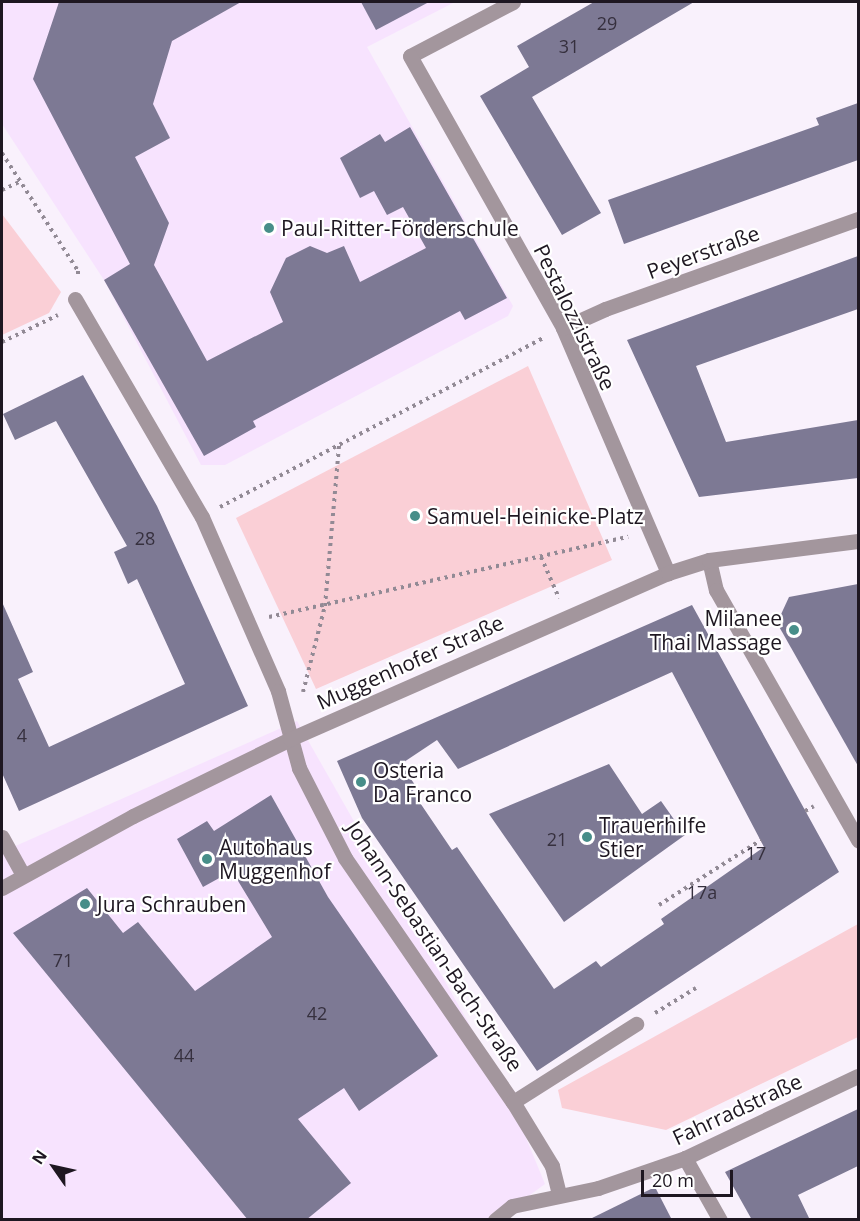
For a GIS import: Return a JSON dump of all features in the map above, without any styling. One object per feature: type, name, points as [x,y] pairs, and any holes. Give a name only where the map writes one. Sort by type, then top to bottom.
[{"type":"street","name":"Pestalozzistraße","points":[[513,2],[410,56],[563,328],[668,573]]},
{"type":"street","name":"Peyerstraße","points":[[563,328],[605,309],[858,219]]},
{"type":"street","name":"Johann-Sebastian-Bach-Straße","points":[[77,302],[202,517],[278,691],[299,768],[345,858],[513,1102],[552,1166],[560,1195]]},
{"type":"street","name":"Muggenhofer Straße","points":[[2,888],[290,739],[567,615],[668,573],[709,560],[858,541]]},
{"type":"street","points":[[709,560],[716,590],[858,840]]},
{"type":"street","points":[[2,837],[23,876]]},
{"type":"street","points":[[513,1102],[636,1024]]},
{"type":"street","name":"Fahrradstraße","points":[[495,1220],[513,1206],[598,1188],[685,1158],[858,1076]]},
{"type":"street","points":[[685,1158],[720,1220]]},
{"type":"path","points":[[2,153],[78,272],[77,302],[2,342]]},
{"type":"path","points":[[2,190],[20,182]]},
{"type":"path","points":[[232,501],[563,328]]},
{"type":"path","points":[[313,654],[325,606],[339,445]]},
{"type":"path","points":[[248,621],[325,606],[651,532]]},
{"type":"path","points":[[541,557],[567,615]]},
{"type":"path","points":[[660,905],[761,840]]},
{"type":"path","points":[[636,1024],[696,988]]},
{"type":"shaded area","name":"Paul-Ritter-Förderschule","points":[[2,2],[455,2],[367,47],[513,306],[508,316],[225,465],[201,465],[104,280],[2,124]]},
{"type":"shaded area","points":[[2,214],[61,292],[49,313],[2,335]]},
{"type":"shaded area","name":"Samuel-Heinicke-Platz","points":[[528,366],[612,560],[316,689],[236,518]]},
{"type":"shaded area","points":[[297,721],[505,1087],[545,1184],[497,1219],[2,1219],[2,852]]},
{"type":"shaded area","points":[[858,924],[858,1037],[666,1130],[562,1108],[558,1090]]},
{"type":"building","points":[[59,2],[241,2],[172,41],[153,104],[170,138],[135,157],[169,223],[154,265],[207,361],[283,322],[270,292],[286,258],[310,246],[327,253],[344,246],[360,282],[426,248],[403,207],[387,215],[374,191],[360,198],[340,158],[380,134],[385,142],[410,127],[507,298],[465,320],[460,311],[253,421],[256,427],[204,456],[104,280],[130,264],[33,79]]},
{"type":"building","points":[[361,2],[429,2],[376,30]]},
{"type":"building","points":[[594,2],[694,2],[532,97],[601,213],[562,235],[480,96],[529,67],[517,46]]},
{"type":"building","points":[[858,103],[858,160],[624,244],[608,200],[819,125],[816,118]]},
{"type":"building","points":[[858,256],[858,309],[696,366],[726,442],[858,420],[858,478],[699,497],[627,340]]},
{"type":"building","points":[[83,375],[157,506],[248,706],[19,811],[2,773],[2,602],[33,672],[18,679],[49,747],[185,684],[137,579],[128,584],[114,552],[127,546],[56,421],[15,440],[3,414]]},
{"type":"building","points":[[858,584],[858,766],[777,623],[789,597]]},
{"type":"building","points":[[692,605],[839,872],[537,1071],[362,818],[337,761]],"holes":[[[672,672],[764,847],[661,919],[664,924],[601,967],[596,961],[554,989],[457,847],[452,850],[412,791],[417,788],[401,764],[437,740],[458,769]]]},
{"type":"building","points":[[609,764],[642,814],[661,801],[685,835],[564,922],[489,814]]},
{"type":"building","points":[[271,795],[328,897],[438,1056],[359,1111],[344,1088],[298,1119],[351,1183],[306,1220],[248,1220],[13,933],[87,888],[123,933],[138,922],[195,991],[272,937],[232,871],[203,887],[177,839],[207,821],[214,831]]},
{"type":"building","points":[[858,1109],[858,1166],[798,1195],[810,1220],[752,1220],[725,1172]]},
{"type":"building","points":[[655,1187],[672,1220],[588,1220]]},
{"type":"place","name":"Paul-Ritter-Förderschule","points":[[269,228]]},
{"type":"place","name":"Samuel-Heinicke-Platz","points":[[415,516]]},
{"type":"place","name":"Milanee Thai Massage","points":[[794,630]]},
{"type":"place","name":"Osteria Da Franco","points":[[361,782]]},
{"type":"place","name":"Trauerhilfe Stier","points":[[587,837]]},
{"type":"place","name":"Autohaus Muggenhof","points":[[207,859]]},
{"type":"place","name":"Jura Schrauben","points":[[85,904]]}]
